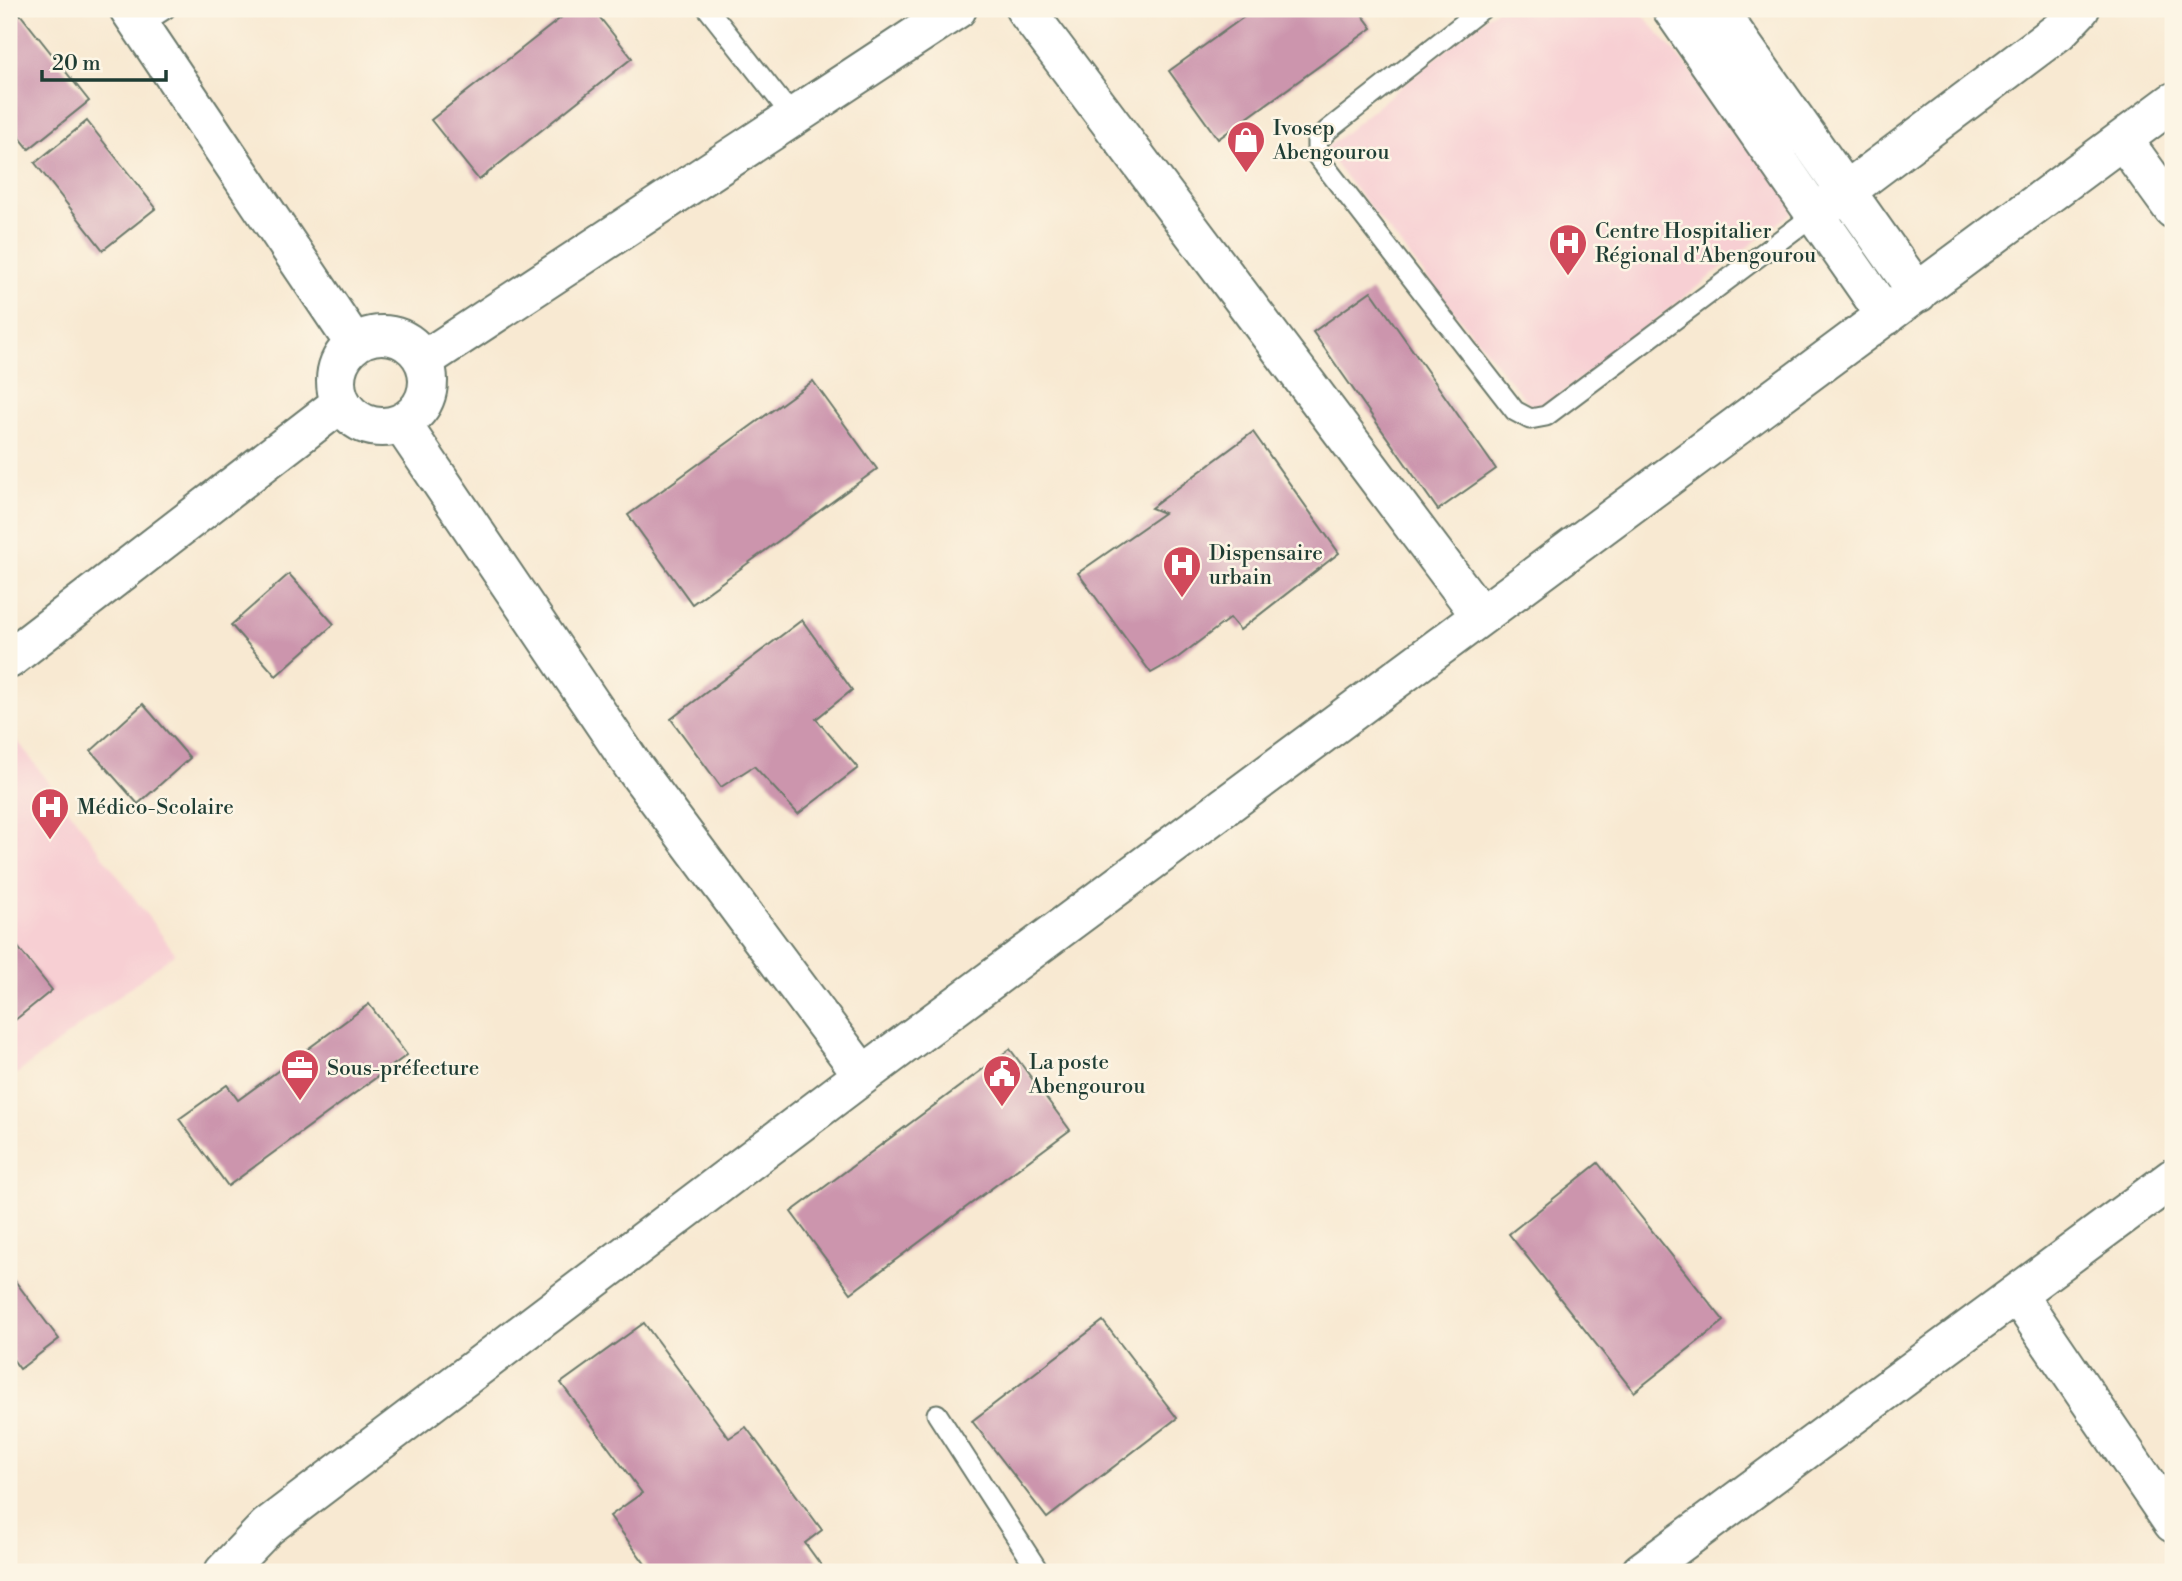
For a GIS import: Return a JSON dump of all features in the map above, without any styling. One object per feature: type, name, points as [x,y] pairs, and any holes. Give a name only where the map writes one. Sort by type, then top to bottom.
[{"type":"street","points":[[424,360],[957,9]]},
{"type":"street","points":[[1024,9],[1481,616]]},
{"type":"street","points":[[1672,9],[1886,316]]},
{"type":"street","points":[[1717,9],[1918,293]]},
{"type":"street","points":[[1815,214],[2059,31],[2080,9]]},
{"type":"street","points":[[145,14],[354,342]]},
{"type":"street","points":[[224,1572],[267,1527],[863,1075],[2173,102]]},
{"type":"street","points":[[2123,140],[2173,209]]},
{"type":"street","points":[[385,334],[401,338],[414,346],[424,360],[429,382],[424,402],[413,415],[401,423],[386,427],[368,426],[353,418],[341,403],[335,388],[335,374],[341,358],[354,342],[369,335],[385,334]]},
{"type":"street","points":[[9,659],[341,403]]},
{"type":"street","points":[[401,423],[633,766],[863,1075]]},
{"type":"street","points":[[1641,1572],[2173,1178]]},
{"type":"street","points":[[2017,1294],[2173,1523]]},
{"type":"street","points":[[254,1572],[267,1527]]},
{"type":"lane","points":[[708,9],[793,117]]},
{"type":"lane","points":[[1482,9],[1328,130],[1317,141],[1317,156],[1515,411],[1530,419],[1546,416],[1815,214]]},
{"type":"lane","points":[[937,1414],[1039,1572]]},
{"type":"shaded area","name":"Centre Hospitalier Régional d'Abengourou","points":[[1496,9],[1638,9],[1803,204],[1536,413],[1324,150]]},
{"type":"shaded area","name":"Médico-Scolaire","points":[[9,729],[175,953],[9,1080]]},
{"type":"building","points":[[10,9],[16,9],[89,101],[29,149],[9,124]]},
{"type":"building","points":[[572,9],[593,9],[632,58],[479,180],[431,120]]},
{"type":"building","points":[[1255,9],[1358,9],[1372,28],[1218,139],[1169,71]]},
{"type":"building","points":[[87,121],[156,208],[103,250],[35,163]]},
{"type":"building","points":[[1371,291],[1496,469],[1438,510],[1313,332]]},
{"type":"building","points":[[813,381],[877,469],[692,604],[628,515]]},
{"type":"building","points":[[1253,432],[1339,553],[1240,630],[1230,618],[1176,659],[1151,673],[1078,573],[1164,513],[1151,508]]},
{"type":"building","points":[[289,574],[334,624],[276,676],[231,625]]},
{"type":"building","points":[[802,620],[852,690],[816,719],[858,768],[798,814],[754,766],[721,787],[671,719]]},
{"type":"building","points":[[143,704],[190,758],[138,804],[91,751]]},
{"type":"building","points":[[9,936],[52,990],[9,1025]]},
{"type":"building","points":[[369,1004],[407,1055],[228,1186],[179,1119],[227,1085],[238,1100]]},
{"type":"building","points":[[1010,1049],[1070,1130],[851,1293],[791,1212]]},
{"type":"building","points":[[1598,1163],[1724,1321],[1634,1392],[1509,1234]]},
{"type":"building","points":[[9,1273],[59,1339],[20,1369],[9,1354]]},
{"type":"building","points":[[1103,1321],[1177,1418],[1047,1518],[972,1421]]},
{"type":"building","points":[[644,1323],[729,1438],[746,1427],[822,1530],[805,1543],[826,1572],[651,1572],[610,1516],[642,1493],[561,1383]]},
{"type":"place","name":"Ivosep Abengourou","points":[[1246,174]]},
{"type":"place","name":"Centre Hospitalier Régional d'Abengourou","points":[[1568,277]]},
{"type":"place","name":"Dispensaire urbain","points":[[1182,599]]},
{"type":"place","name":"Médico-Scolaire","points":[[50,841]]},
{"type":"place","name":"Sous-préfecture","points":[[300,1102]]},
{"type":"place","name":"La poste Abengourou","points":[[1002,1108]]}]
